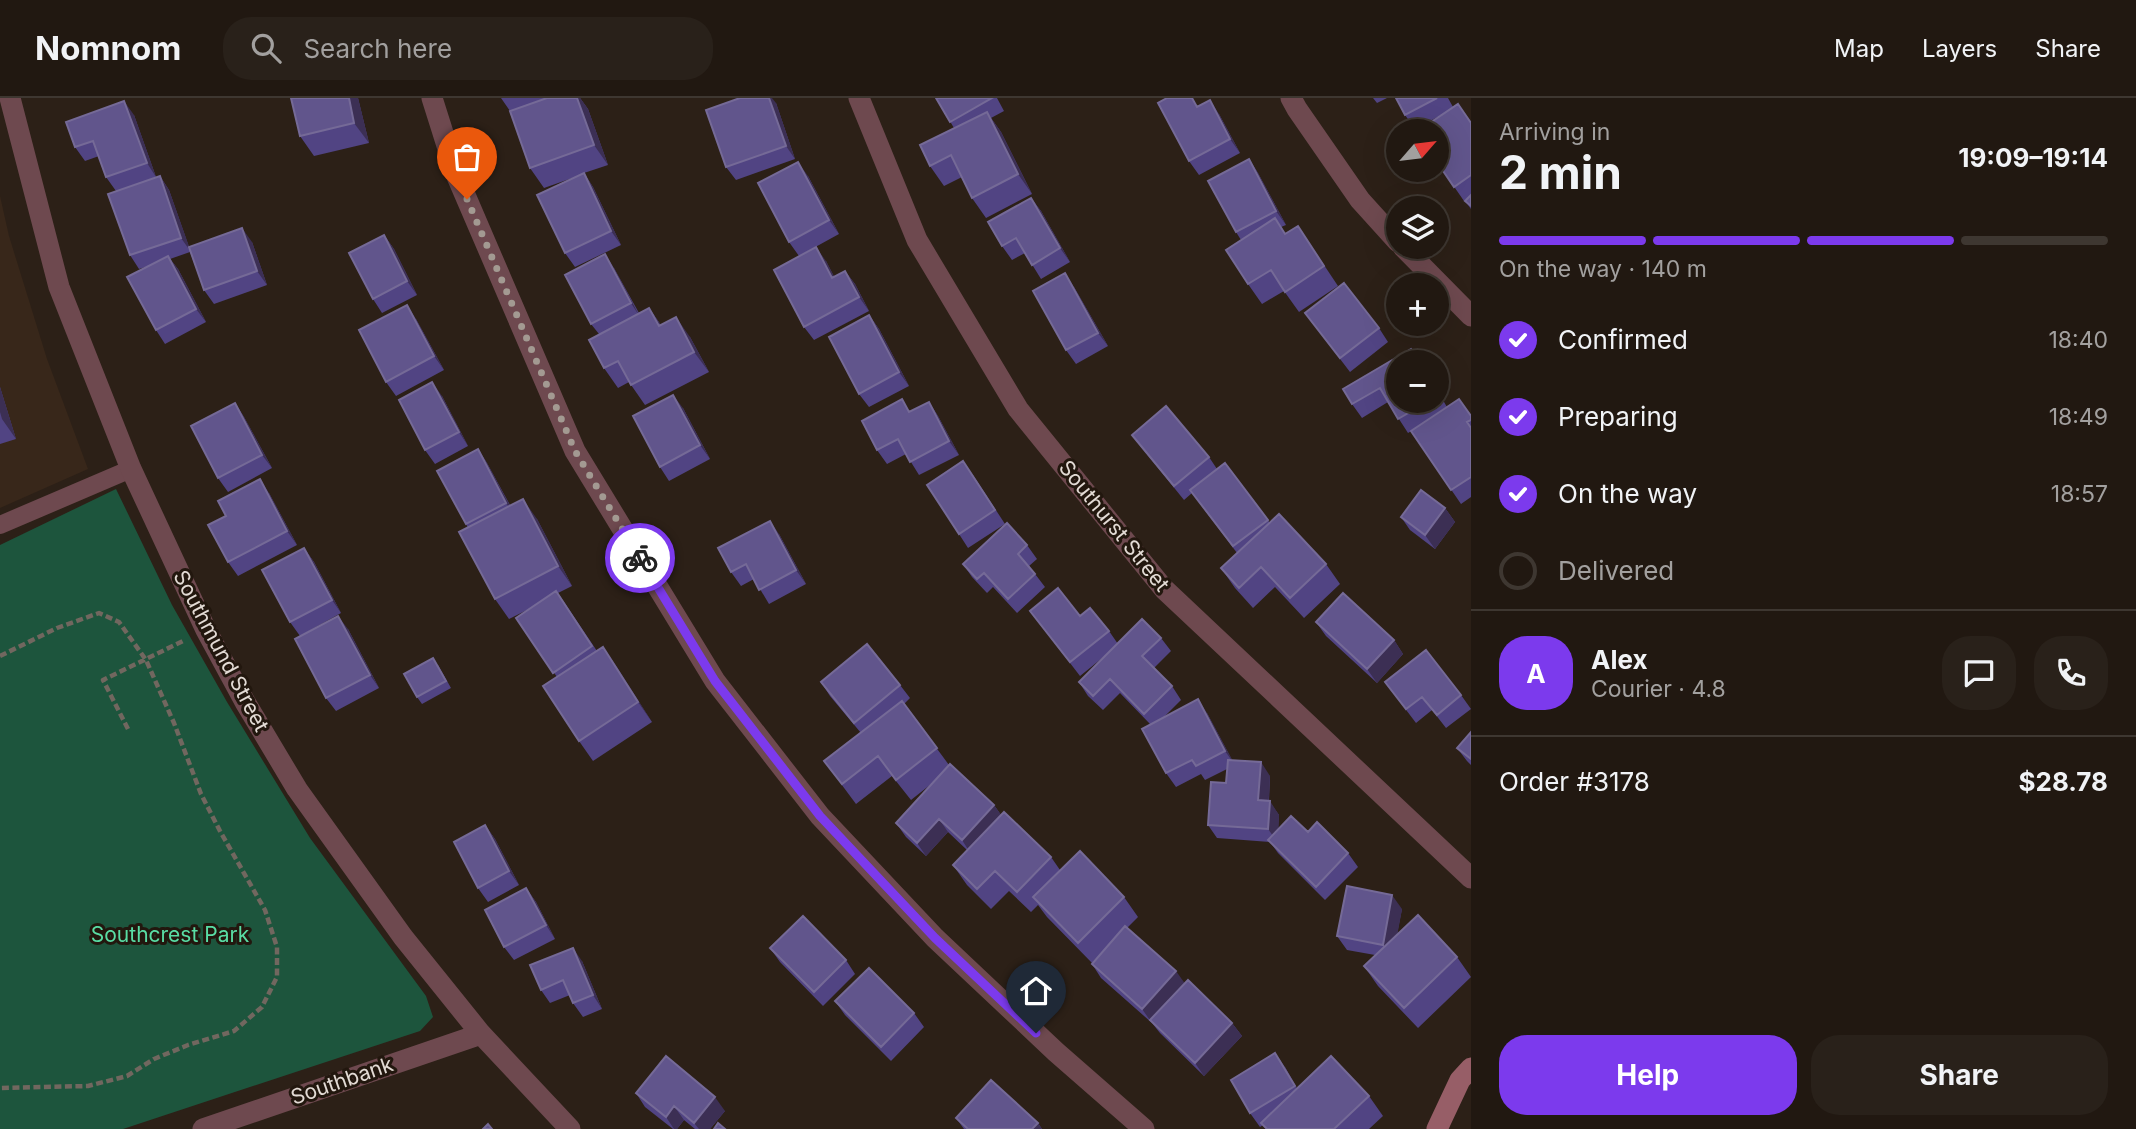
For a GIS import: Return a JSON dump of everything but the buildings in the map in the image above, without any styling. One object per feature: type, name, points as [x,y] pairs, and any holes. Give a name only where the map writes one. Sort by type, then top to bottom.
[{"type":"street","name":"Southmund Street","points":[[10,98],[59,287],[131,469],[206,630],[245,702],[297,789],[402,937],[481,1034],[570,1129]]},
{"type":"street","points":[[432,98],[456,174],[575,451],[715,681],[820,816],[935,938],[1056,1052],[1143,1129]]},
{"type":"street","name":"Southurst Street","points":[[859,98],[917,240],[1018,409],[1164,589],[1471,878]]},
{"type":"street","points":[[1291,98],[1360,200],[1386,229]]},
{"type":"street","points":[[1415,259],[1471,316]]},
{"type":"street","name":"Southbank","points":[[203,1129],[481,1034]]},
{"type":"street","points":[[1437,1129],[1460,1080],[1471,1068]]},
{"type":"lane","points":[[0,524],[131,469]]},
{"type":"path","points":[[0,656],[57,628],[99,613],[119,622],[146,660],[201,793],[265,910],[277,947],[277,977],[262,1007],[234,1031],[154,1059],[127,1076],[88,1086],[0,1088]]},
{"type":"path","points":[[128,729],[103,680],[206,630]]},
{"type":"shaded area","points":[[0,196],[9,236],[47,359],[88,469],[0,508]]},
{"type":"green space","name":"Southcrest Park","points":[[116,489],[172,605],[227,702],[310,838],[426,996],[433,1017],[420,1031],[123,1129],[0,1129],[0,545]]},
{"type":"way so far","points":[[467,199],[575,451],[640,558]]},
{"type":"route","points":[[640,558],[715,681],[820,816],[935,938],[1036,1033]]}]
